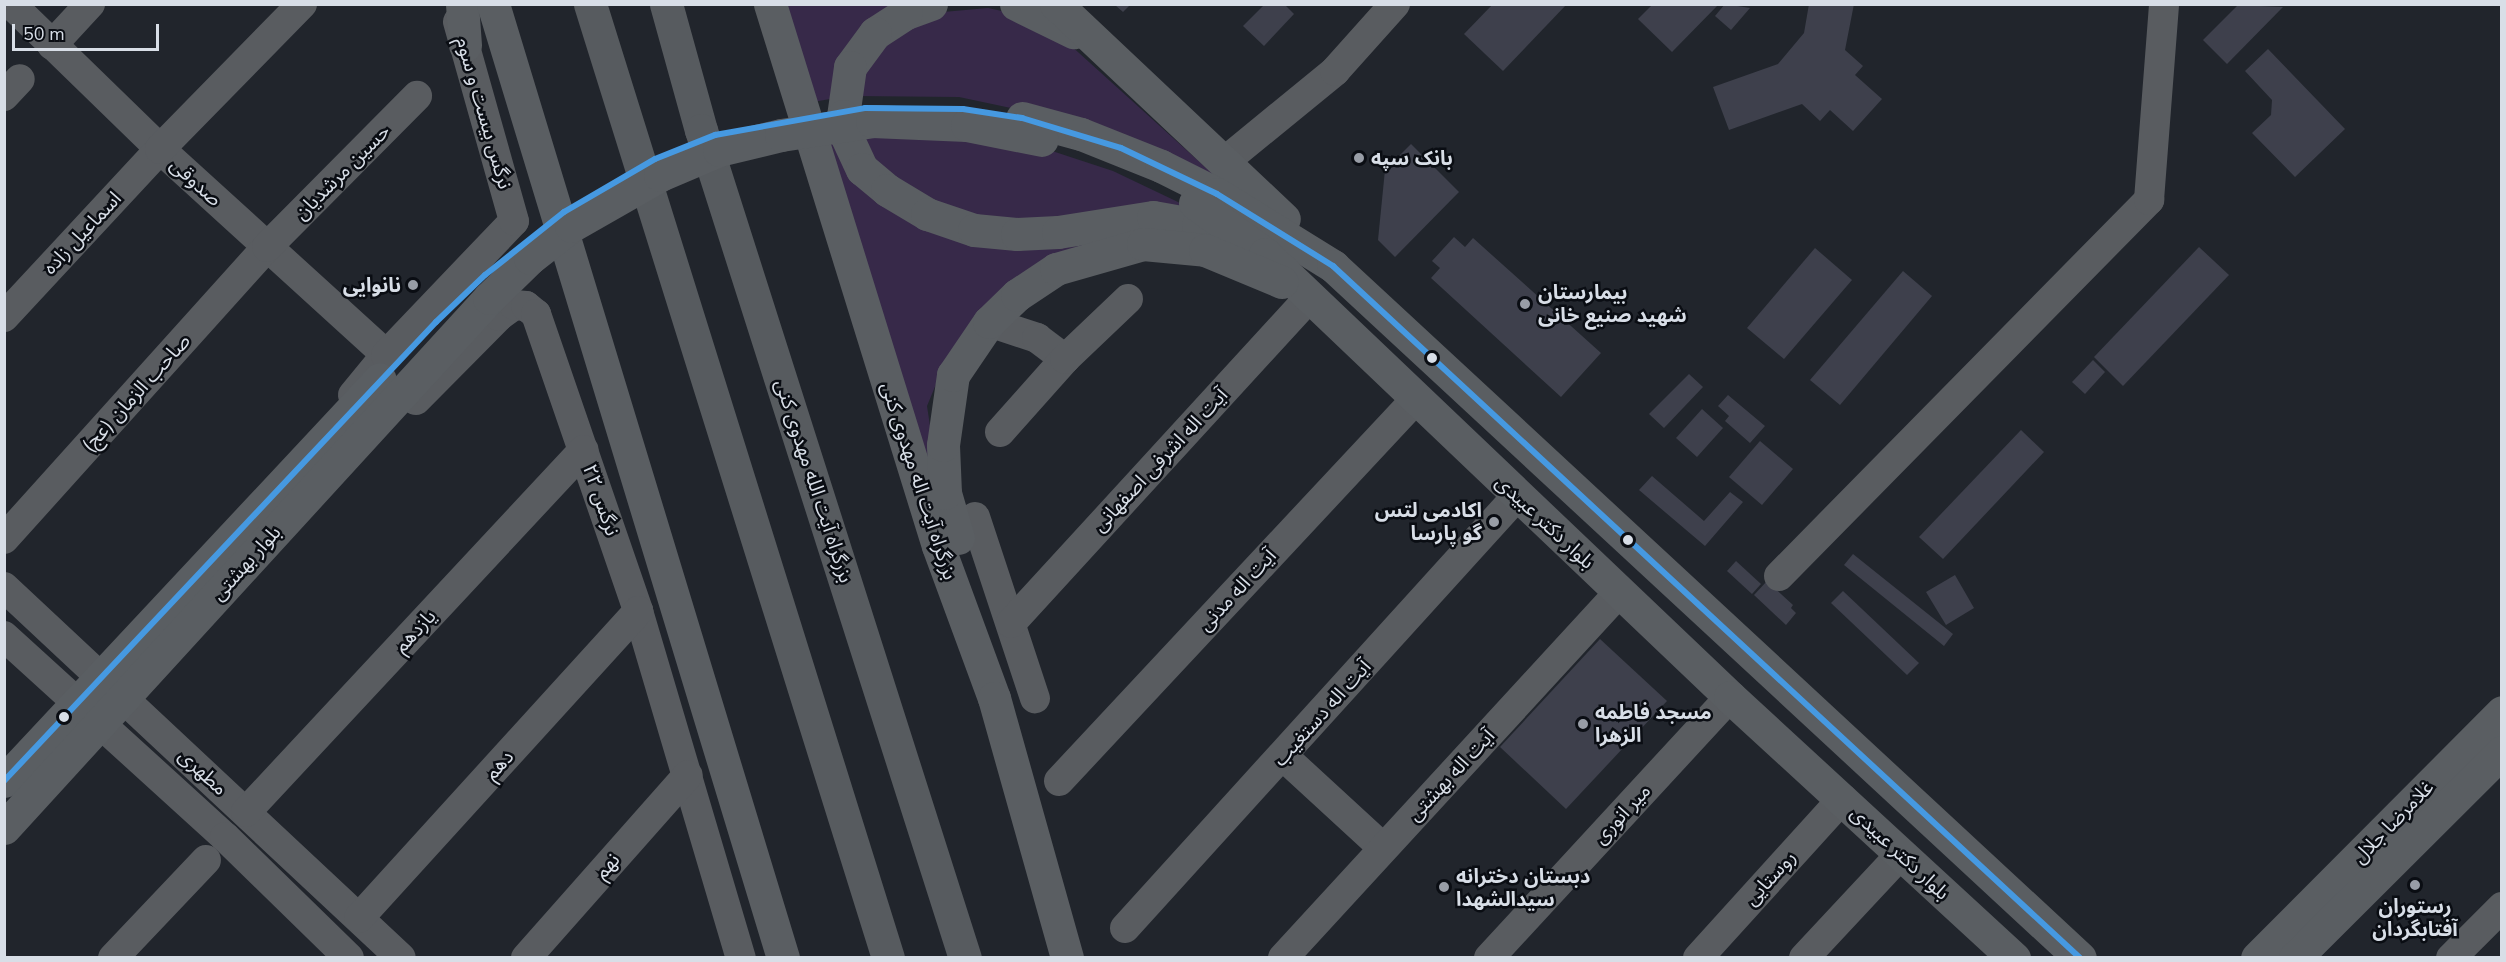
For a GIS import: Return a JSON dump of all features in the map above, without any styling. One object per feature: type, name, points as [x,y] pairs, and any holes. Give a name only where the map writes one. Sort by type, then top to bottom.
[{"type":"highway","points":[[590,4],[888,957]]},
{"type":"highway","name":"بزرگراه آیت الله مهدوی کنی","points":[[666,4],[701,130],[964,957]]},
{"type":"main road","points":[[462,4],[465,45]]},
{"type":"main road","points":[[493,4],[783,957]]},
{"type":"main road","name":"بزرگراه آیت اله مهدوی کنی","points":[[770,4],[938,546],[994,698],[1067,957]]},
{"type":"main road","points":[[930,4],[906,13],[875,33],[850,67],[843,116],[846,135],[862,170],[887,190],[927,214],[974,230],[1017,234],[1058,232],[1153,217],[1198,225],[1265,255]]},
{"type":"main road","points":[[1016,4],[1057,22],[1115,58]]},
{"type":"main road","points":[[1056,4],[1333,266],[2079,957]]},
{"type":"main road","points":[[487,286],[530,258],[571,226],[660,175],[718,150],[781,135],[872,121],[1032,129],[1081,134],[1161,166],[1217,194],[1333,266]]},
{"type":"main road","name":"بلوار دکتر عبیدی","points":[[1032,129],[1154,180],[1196,203],[1265,255],[1730,697],[2014,957]]},
{"type":"main road","points":[[994,698],[971,585],[945,493],[943,445],[953,375],[989,321],[1017,295],[1056,269],[1143,244],[1205,250],[1303,293]]},
{"type":"main road","name":"بلوار بهشتی","points":[[4,781],[89,715],[125,699],[323,476],[487,286]]},
{"type":"main road","name":"بلوار بهشتی","points":[[4,828],[89,715],[102,678],[383,377],[487,286]]},
{"type":"main road","name":"غلامرضا جلال","points":[[2290,945],[2498,722]]},
{"type":"main road","name":"غلامرضا جلال","points":[[2290,945],[2502,752]]},
{"type":"main road","points":[[2257,957],[2290,945]]},
{"type":"street","name":"صدوقی","points":[[11,4],[160,149],[386,355]]},
{"type":"street","points":[[52,45],[90,4]]},
{"type":"street","name":"اسماعیل زاده","points":[[4,317],[160,149],[302,4]]},
{"type":"street","name":"نرگس بیست و سوم","points":[[386,355],[514,221],[453,4]]},
{"type":"street","points":[[1224,162],[1335,71],[1395,4]]},
{"type":"street","points":[[1779,576],[2149,200],[2164,4]]},
{"type":"street","name":"حسین مرشدیان","points":[[267,247],[417,96]]},
{"type":"street","name":"صاحب الزمان (عج)","points":[[4,539],[267,247]]},
{"type":"street","name":"آیت اله اشرفی اصفهانی","points":[[1011,622],[1303,293]]},
{"type":"street","points":[[1017,295],[1037,338]]},
{"type":"street","points":[[1000,432],[1065,359],[1128,299]]},
{"type":"street","name":"نرگس ۲۲","points":[[323,476],[400,416],[499,316],[514,305],[526,306],[536,314],[638,611],[688,775],[737,955]]},
{"type":"street","points":[[989,321],[1037,338],[1065,359]]},
{"type":"street","points":[[274,494],[386,355]]},
{"type":"street","name":"آیت اله مدنی","points":[[1059,781],[1416,399]]},
{"type":"street","name":"یازدهم","points":[[246,812],[584,450]]},
{"type":"street","name":"آیت اله دستغیب","points":[[1125,928],[1517,496]]},
{"type":"street","points":[[975,517],[1035,698]]},
{"type":"street","name":"مطهری","points":[[4,587],[401,957]]},
{"type":"street","name":"آیت اله بهشتی","points":[[1283,957],[1619,592]]},
{"type":"street","name":"دهم","points":[[359,918],[638,611]]},
{"type":"street","name":"مطهری","points":[[4,636],[225,837],[348,957]]},
{"type":"street","name":"میر انوری","points":[[1489,957],[1730,697]]},
{"type":"street","points":[[1283,756],[1383,849]]},
{"type":"street","name":"نهم","points":[[526,957],[688,775]]},
{"type":"street","name":"روستایی","points":[[1698,957],[1842,800]]},
{"type":"street","points":[[1804,957],[1901,854]]},
{"type":"street","points":[[113,957],[206,860]]},
{"type":"street","points":[[2451,957],[2502,907]]},
{"type":"shaded area","points":[[786,5],[895,5],[830,99],[813,102]]},
{"type":"shaded area","points":[[988,8],[1011,13],[1058,34],[1245,203],[1077,122],[959,97],[854,96],[858,78],[883,43],[943,12]]},
{"type":"shaded area","points":[[892,130],[1046,149],[1113,171],[1178,202],[1214,225],[1032,225],[941,208],[880,171],[859,133]]},
{"type":"shaded area","points":[[827,137],[881,201],[1102,242],[939,377],[927,406],[944,518]]},
{"type":"building","points":[[1265,4],[1284,4],[1294,14],[1264,46],[1243,26]]},
{"type":"building","points":[[1493,4],[1567,4],[1503,71],[1464,34]]},
{"type":"building","points":[[1653,4],[1719,4],[1672,52],[1638,19]]},
{"type":"building","points":[[1725,4],[1750,8],[1731,30],[1715,16]]},
{"type":"building","points":[[1809,4],[1854,4],[1845,50],[1863,66],[1855,75],[1882,99],[1853,131],[1830,110],[1820,121],[1802,104],[1729,130],[1713,87],[1778,64],[1804,33]]},
{"type":"building","points":[[1115,5],[1130,5],[1123,12]]},
{"type":"building","points":[[2238,5],[2283,7],[2227,64],[2203,40]]},
{"type":"building","points":[[2268,49],[2345,129],[2295,177],[2252,133],[2271,115],[2272,100],[2245,71]]},
{"type":"building","points":[[1411,144],[1459,192],[1395,257],[1378,240],[1385,170]]},
{"type":"building","points":[[1454,237],[1465,247],[1473,238],[1601,353],[1561,397],[1431,278],[1440,268],[1432,261]]},
{"type":"building","points":[[2199,247],[2229,275],[2123,386],[2094,357]]},
{"type":"building","points":[[1815,248],[1852,280],[1784,359],[1747,328]]},
{"type":"building","points":[[1903,271],[1932,296],[1840,405],[1810,380]]},
{"type":"building","points":[[2093,360],[2105,372],[2085,394],[2072,382]]},
{"type":"building","points":[[1689,374],[1703,387],[1664,428],[1649,414]]},
{"type":"building","points":[[1728,395],[1765,426],[1750,443],[1725,421],[1729,416],[1718,406]]},
{"type":"building","points":[[1702,409],[1723,428],[1697,457],[1676,438]]},
{"type":"building","points":[[2021,430],[2044,452],[1943,559],[1919,537]]},
{"type":"building","points":[[1760,441],[1793,469],[1762,505],[1729,477]]},
{"type":"building","points":[[1652,476],[1704,521],[1730,492],[1743,502],[1705,546],[1639,490]]},
{"type":"building","points":[[1853,554],[1953,634],[1944,646],[1844,565]]},
{"type":"building","points":[[1736,561],[1761,584],[1752,594],[1727,571]]},
{"type":"building","points":[[1955,575],[1974,608],[1946,625],[1926,592]]},
{"type":"building","points":[[1767,581],[1793,605],[1791,608],[1796,613],[1786,625],[1754,595]]},
{"type":"building","points":[[1843,591],[1919,663],[1907,675],[1831,603]]},
{"type":"building","name":"مسجد فاطمه الزهرا","points":[[1600,639],[1667,701],[1566,809],[1500,747]]},
{"type":"transit line","points":[[4,781],[436,322],[485,275],[564,212],[655,159],[715,135],[865,108],[963,109],[1022,118],[1121,148],[1217,194],[1333,266],[2080,958]]},
{"type":"place","name":"بانک سپه","points":[[1359,158]]},
{"type":"place","name":"نانوایی","points":[[413,285]]},
{"type":"place","name":"بیمارستان شهید صنیع خانی","points":[[1525,304]]},
{"type":"place","name":"اکادمی لتس گو پارسا","points":[[1494,522]]},
{"type":"place","name":"مسجد فاطمه الزهرا","points":[[1583,724]]},
{"type":"place","name":"رستوران آفتابگردان","points":[[2415,885]]},
{"type":"place","name":"دبستان دخترانه سیدالشهدا","points":[[1444,887]]}]
